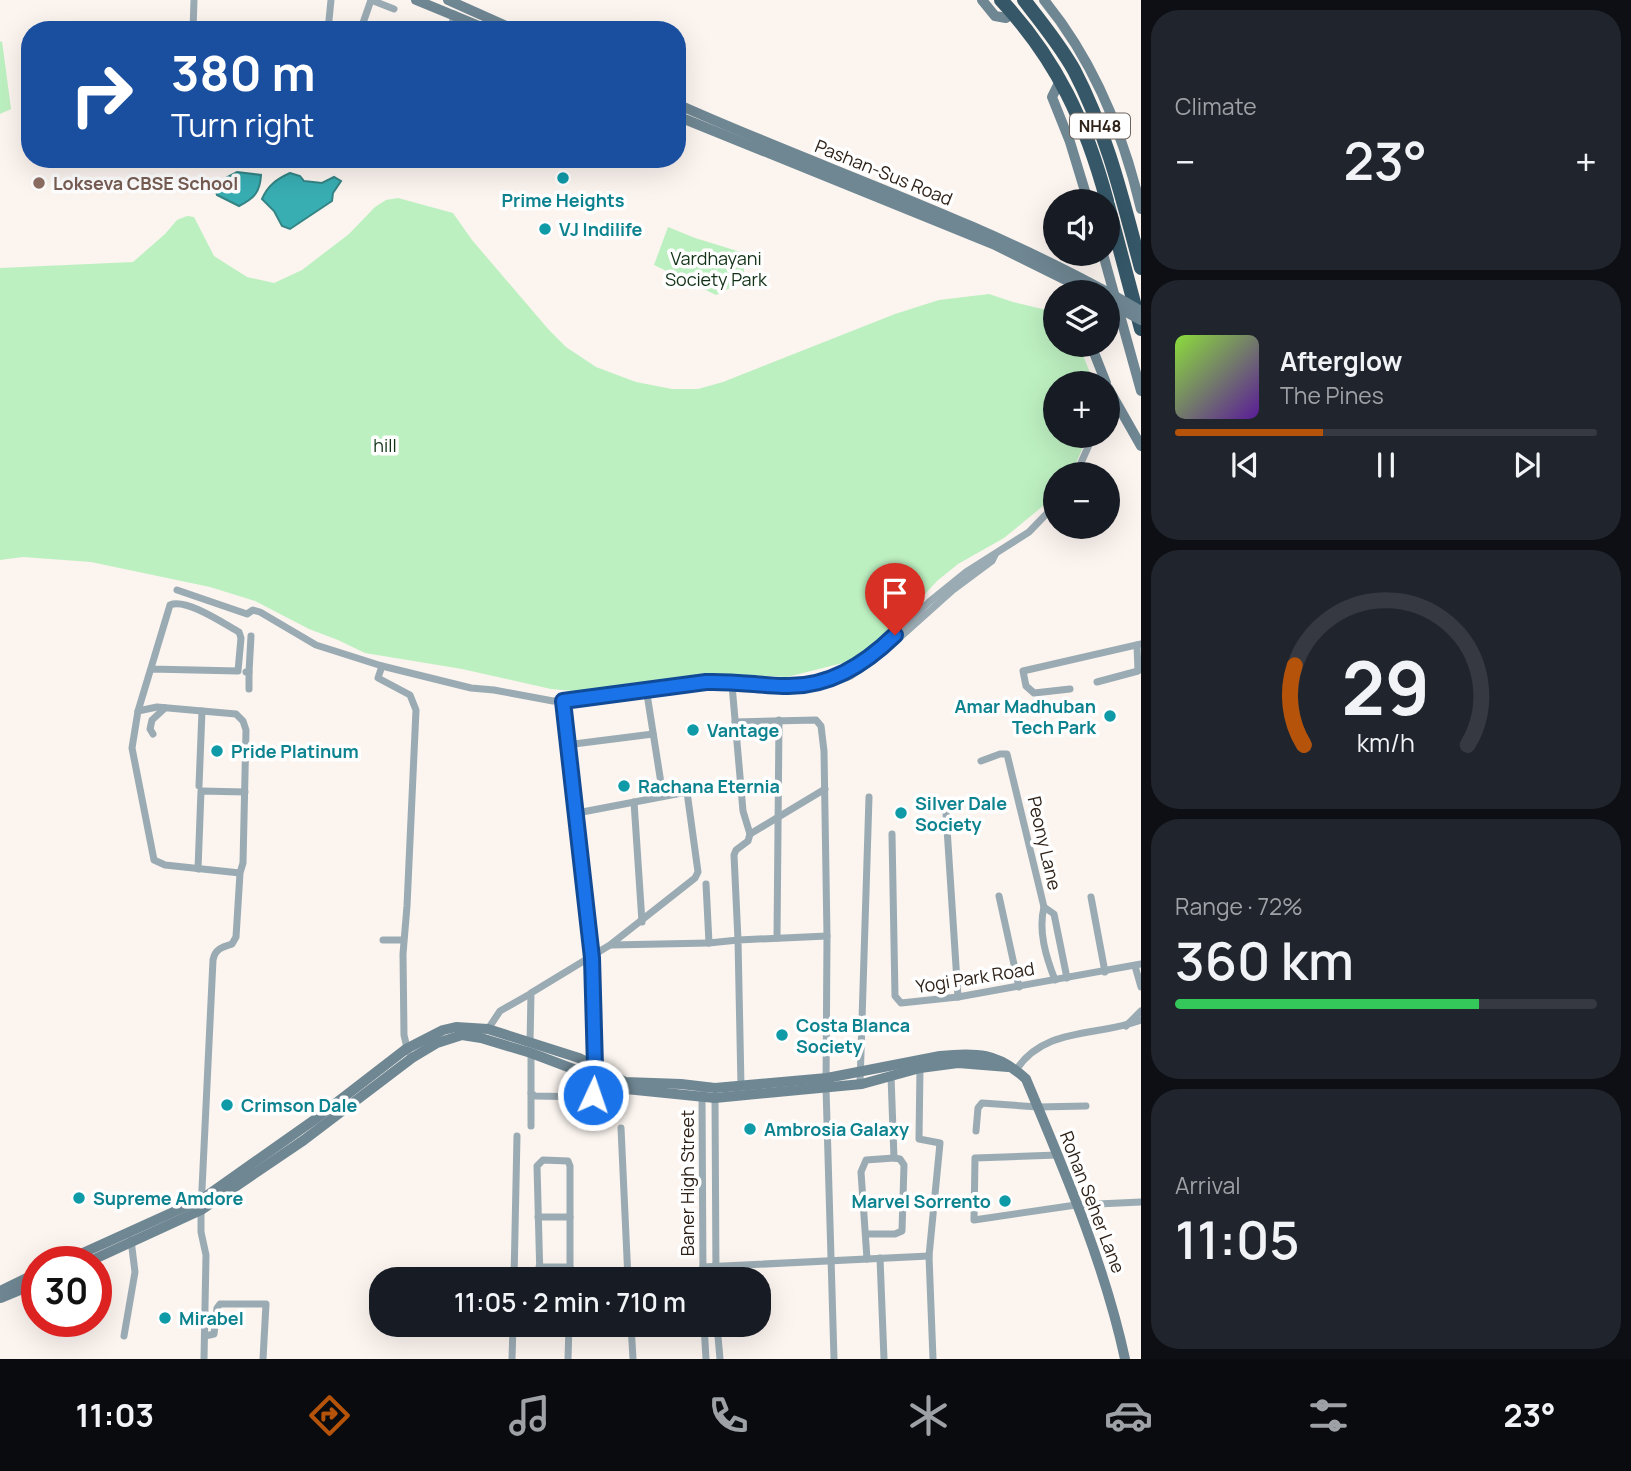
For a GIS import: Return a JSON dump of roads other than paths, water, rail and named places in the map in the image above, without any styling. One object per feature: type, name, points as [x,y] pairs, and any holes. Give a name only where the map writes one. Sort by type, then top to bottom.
[{"type":"highway","name":"NH48","points":[[1001,0],[1038,43],[1061,79],[1087,136],[1103,189]]},
{"type":"highway","name":"NH48","points":[[1024,0],[1073,68],[1095,115],[1112,162],[1141,268]]},
{"type":"highway","name":"NH48","points":[[1120,251],[1141,329]]},
{"type":"street","points":[[193,21],[194,0]]},
{"type":"street","points":[[329,21],[331,0]]},
{"type":"street","points":[[364,21],[371,0],[394,9]]},
{"type":"street","points":[[416,0],[470,21]]},
{"type":"street","points":[[448,0],[495,21]]},
{"type":"street","points":[[982,0],[995,16],[1006,18],[1013,13]]},
{"type":"street","points":[[1044,0],[1065,25],[1087,60],[1110,108],[1135,182],[1141,209]]},
{"type":"street","points":[[453,21],[454,13]]},
{"type":"street","points":[[1061,79],[1052,97],[1084,189]]},
{"type":"street","name":"Pashan-Sus Road","points":[[686,112],[703,126]]},
{"type":"street","name":"Pashan-Sus Road","points":[[686,119],[993,244],[1067,280]]},
{"type":"street","points":[[1106,266],[1141,391]]},
{"type":"street","points":[[1120,299],[1141,311]]},
{"type":"street","points":[[1120,309],[1141,320]]},
{"type":"street","points":[[1120,411],[1141,446]]},
{"type":"street","points":[[177,590],[247,614],[253,610],[260,612],[316,645],[382,666],[471,688],[564,701],[706,682],[801,686],[835,677],[874,656],[929,602],[966,572],[1029,532],[1043,517]]},
{"type":"street","points":[[564,701],[569,704],[710,685],[796,690],[851,676],[868,666],[953,590],[992,561],[998,551]]},
{"type":"street","points":[[238,671],[242,638],[239,632],[192,607],[177,602],[170,605],[138,711],[132,748],[154,860],[166,865],[240,873]]},
{"type":"street","points":[[249,689],[251,636]]},
{"type":"street","points":[[1070,689],[1034,693],[1026,686],[1023,671],[1139,645],[1138,671],[1097,682]]},
{"type":"street","points":[[382,666],[378,678],[410,695],[416,710],[403,940],[409,1054]]},
{"type":"street","points":[[151,669],[249,672]]},
{"type":"street","points":[[732,685],[743,811],[750,834],[748,841],[736,850],[734,855],[741,1086]]},
{"type":"street","points":[[647,694],[663,796]]},
{"type":"street","points":[[531,1093],[535,1096],[593,1095],[592,958],[577,813],[566,745],[564,701]]},
{"type":"street","points":[[138,711],[166,708],[236,714],[246,730],[243,863],[236,937],[232,944],[219,948],[214,953],[213,960],[201,1232],[206,1255],[204,1359]]},
{"type":"street","points":[[153,734],[150,729],[152,720],[166,708]]},
{"type":"street","points":[[200,786],[202,710]]},
{"type":"street","points":[[777,938],[779,720]]},
{"type":"street","points":[[735,722],[816,720],[821,726],[825,789],[826,1083],[834,1359]]},
{"type":"street","points":[[566,745],[653,734]]},
{"type":"street","name":"Peony Lane","points":[[981,761],[1007,754],[1044,907],[1041,919],[1043,942],[1055,980]]},
{"type":"street","points":[[750,834],[825,789]]},
{"type":"street","points":[[198,869],[201,791],[245,792]]},
{"type":"street","points":[[488,1029],[500,1012],[592,958],[642,922],[695,878],[698,872],[688,794],[683,791],[577,813]]},
{"type":"street","points":[[860,1084],[869,797]]},
{"type":"street","points":[[634,802],[642,922]]},
{"type":"street","points":[[946,813],[958,997]]},
{"type":"street","name":"Yogi Park Road","points":[[892,834],[896,999],[901,1003],[958,997],[1138,965]]},
{"type":"street","points":[[706,884],[709,943]]},
{"type":"street","points":[[999,896],[1019,987]]},
{"type":"street","points":[[1091,897],[1105,972]]},
{"type":"street","points":[[1044,907],[1054,914],[1067,978]]},
{"type":"street","points":[[610,945],[709,943],[827,936]]},
{"type":"street","points":[[383,940],[403,940]]},
{"type":"street","points":[[1138,965],[1141,987]]},
{"type":"street","points":[[531,993],[531,1126]]},
{"type":"street","points":[[1126,1026],[1141,1011]]},
{"type":"street","points":[[1014,1068],[1050,1041],[1066,1035],[1126,1026],[1141,1020]]},
{"type":"street","points":[[108,1246],[202,1205],[304,1140],[429,1037],[456,1027],[488,1029],[594,1072],[616,1088],[645,1087],[716,1093],[826,1083],[861,1072],[958,1054],[996,1057],[1014,1068]]},
{"type":"street","points":[[409,1054],[462,1035],[530,1048]]},
{"type":"street","points":[[716,1093],[741,1086],[860,1084],[920,1068],[958,1063],[1014,1068]]},
{"type":"street","points":[[920,1068],[919,1139],[940,1143],[929,1256],[933,1359]]},
{"type":"street","name":"Rohan Seher Lane","points":[[1014,1068],[1026,1079],[1057,1155],[1114,1309],[1125,1359]]},
{"type":"street","points":[[891,1076],[894,1158]]},
{"type":"street","name":"Baner High Street","points":[[702,1091],[703,1267]]},
{"type":"street","name":"Baner High Street","points":[[715,1267],[716,1093]]},
{"type":"street","points":[[976,1131],[978,1108],[982,1103],[1038,1107],[1086,1106]]},
{"type":"street","points":[[621,1128],[627,1267]]},
{"type":"street","points":[[514,1267],[517,1136]]},
{"type":"street","points":[[1057,1155],[975,1158],[974,1220],[1076,1205],[1141,1202]]},
{"type":"street","points":[[539,1267],[539,1162],[564,1159],[570,1166],[570,1267]]},
{"type":"street","points":[[866,1234],[895,1234],[904,1228],[904,1165],[900,1159],[866,1160],[863,1164],[867,1259]]},
{"type":"street","points":[[538,1217],[570,1217]]},
{"type":"street","points":[[112,1248],[130,1238]]},
{"type":"street","points":[[124,1336],[135,1272],[130,1238]]},
{"type":"street","points":[[715,1267],[929,1256]]},
{"type":"street","points":[[880,1258],[884,1359]]},
{"type":"street","points":[[0,1291],[21,1281]]},
{"type":"street","points":[[0,1299],[21,1290]]},
{"type":"street","points":[[205,1336],[214,1334],[217,1308],[220,1304],[266,1304],[263,1359]]},
{"type":"street","points":[[512,1359],[513,1337]]},
{"type":"street","points":[[568,1359],[569,1337]]},
{"type":"street","points":[[632,1337],[633,1359]]},
{"type":"street","points":[[705,1337],[706,1359]]},
{"type":"street","points":[[719,1337],[720,1359]]},
{"type":"water","points":[[237,172],[261,175],[255,194],[239,206],[217,195],[214,184]]},
{"type":"water","points":[[290,173],[300,176],[304,181],[322,183],[334,177],[341,181],[333,193],[332,201],[290,229],[282,226],[274,211],[262,199],[273,183]]},
{"type":"place","name":"Prime Heights","points":[[563,178]]},
{"type":"place","name":"Lokseva CBSE School","points":[[39,183]]},
{"type":"place","name":"VJ Indilife","points":[[545,229]]},
{"type":"place","name":"Amar Madhuban Tech Park","points":[[1110,716]]},
{"type":"place","name":"Vantage","points":[[693,730]]},
{"type":"place","name":"Pride Platinum","points":[[217,751]]},
{"type":"place","name":"Rachana Eternia","points":[[624,786]]},
{"type":"place","name":"Silver Dale Society","points":[[901,813]]},
{"type":"place","name":"Costa Blanca Society","points":[[782,1035]]},
{"type":"place","name":"Crimson Dale","points":[[227,1105]]},
{"type":"place","name":"Ambrosia Galaxy","points":[[750,1129]]},
{"type":"place","name":"Supreme Amdore","points":[[79,1198]]},
{"type":"place","name":"Marvel Sorrento","points":[[1005,1201]]},
{"type":"place","name":"Mirabel","points":[[165,1318]]},
{"type":"park label","name":"Vardhayani Society Park","points":[[716,268]]},
{"type":"park label","name":"hill","points":[[385,445]]}]
